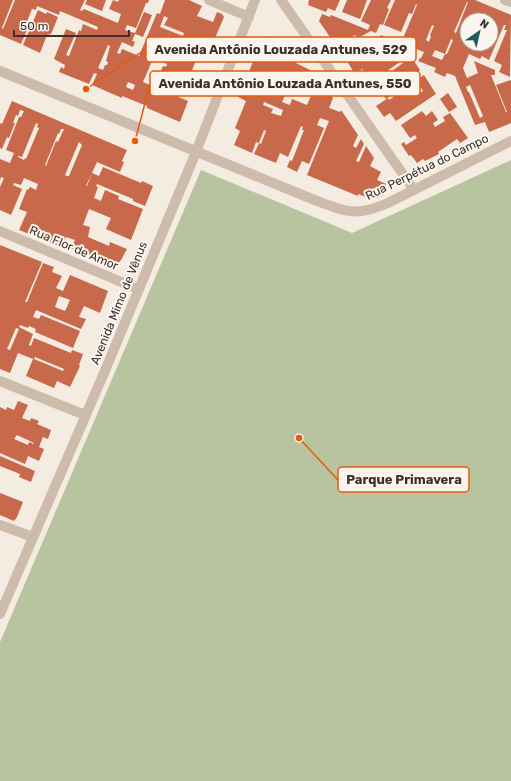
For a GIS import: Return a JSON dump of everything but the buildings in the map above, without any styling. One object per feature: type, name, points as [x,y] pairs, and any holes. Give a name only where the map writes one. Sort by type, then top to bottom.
[{"type":"street","points":[[209,0],[249,17]]},
{"type":"street","name":"Avenida Mimo de Vênus","points":[[0,614],[196,152],[255,0]]},
{"type":"street","points":[[281,0],[414,190]]},
{"type":"street","points":[[505,0],[511,2]]},
{"type":"street","name":"Rua Perpétua do Campo","points":[[0,71],[341,210],[359,212],[373,210],[511,141]]},
{"type":"street","name":"Rua Flor de Amor","points":[[0,231],[138,289]]},
{"type":"street","points":[[0,381],[85,415]]},
{"type":"street","points":[[0,525],[33,537]]},
{"type":"green space","points":[[511,160],[511,781],[0,781],[0,642],[201,170],[352,233]]},
{"type":"place","name":"Avenida Antônio Louzada Antunes, 529","points":[[86,89]]},
{"type":"place","name":"Avenida Antônio Louzada Antunes, 550","points":[[135,141]]},
{"type":"place","name":"Parque Primavera","points":[[299,438]]}]
